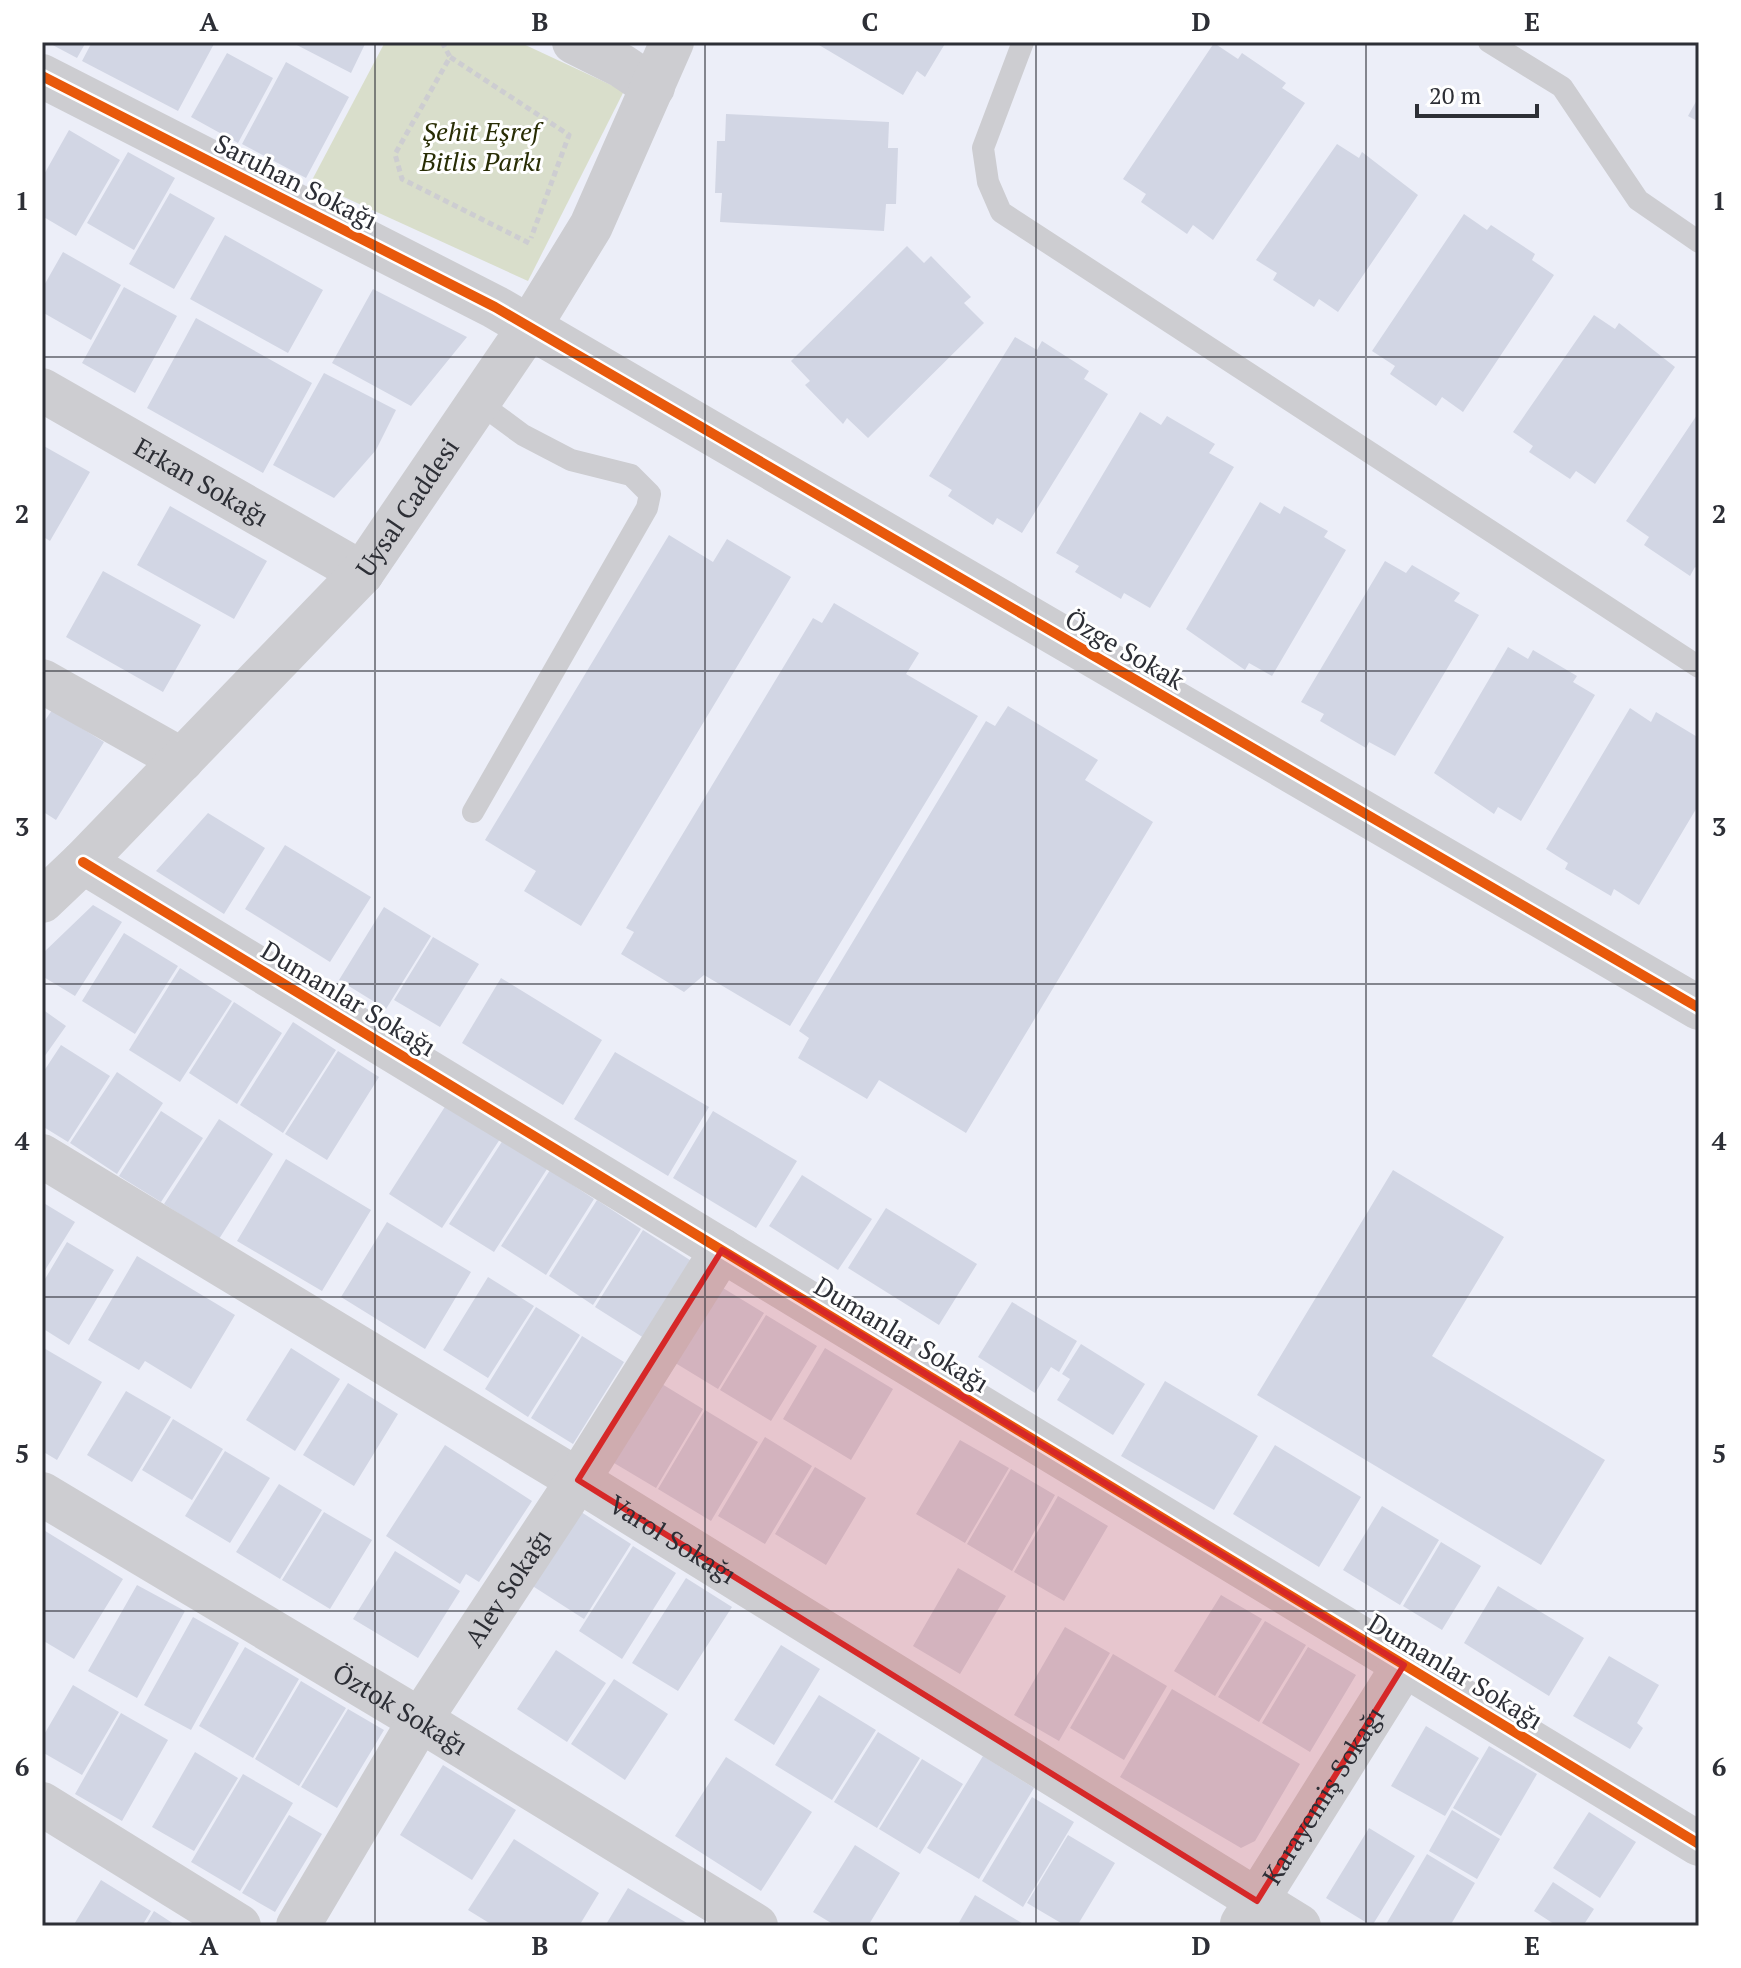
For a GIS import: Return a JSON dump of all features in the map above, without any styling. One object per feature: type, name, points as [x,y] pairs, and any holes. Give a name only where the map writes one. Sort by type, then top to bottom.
[{"type":"street","points":[[574,42],[622,66],[653,87]]},
{"type":"street","name":"Uysal Caddesi","points":[[42,901],[362,573],[478,402],[512,318],[591,226],[672,42]]},
{"type":"street","name":"Saruhan Sokağı","points":[[42,76],[512,318]]},
{"type":"street","name":"Özge Sokak","points":[[512,318],[1699,1008]]},
{"type":"street","name":"Erkan Sokağı","points":[[42,390],[362,573]]},
{"type":"street","points":[[42,681],[182,760]]},
{"type":"street","name":"Dumanlar Sokağı","points":[[83,862],[1699,1844]]},
{"type":"street","name":"Varol Sokağı","points":[[42,1156],[578,1480],[1249,1913],[1299,1926]]},
{"type":"street","name":"Alev Sokağı","points":[[298,1926],[420,1720],[578,1480],[722,1250]]},
{"type":"street","name":"Öztok Sokağı","points":[[42,1494],[756,1926]]},
{"type":"street","name":"Karayemiş Sokağı","points":[[1249,1913],[1404,1665]]},
{"type":"street","points":[[42,1804],[239,1926]]},
{"type":"lane","points":[[1023,42],[983,148],[988,182],[1001,212],[1699,667]]},
{"type":"lane","points":[[1489,42],[1562,87],[1638,200],[1699,242]]},
{"type":"lane","points":[[473,812],[647,508],[650,494],[631,475],[571,460],[523,435],[478,402]]},
{"type":"path","points":[[442,42],[450,57],[569,135],[529,241],[512,318]]},
{"type":"path","points":[[450,57],[395,154],[402,179],[529,241]]},
{"type":"highlighted area","points":[[722,1250],[1404,1665],[1257,1901],[578,1480]]},
{"type":"green space","name":"Şehit Eşref Bitlis Parkı","points":[[385,42],[519,42],[624,91],[528,281],[311,182]]},
{"type":"building","points":[[47,42],[86,42],[77,58]]},
{"type":"building","points":[[92,42],[215,42],[178,111],[82,61]]},
{"type":"building","points":[[291,42],[366,42],[351,73]]},
{"type":"building","points":[[814,42],[946,42],[925,77],[917,71],[903,95]]},
{"type":"building","points":[[1214,43],[1238,59],[1242,53],[1286,83],[1282,88],[1305,103],[1213,240],[1193,225],[1187,234],[1141,202],[1146,194],[1123,179]]},
{"type":"building","points":[[227,53],[273,78],[238,143],[191,117]]},
{"type":"building","points":[[286,62],[349,97],[306,178],[242,144]]},
{"type":"building","points":[[1699,96],[1699,122],[1688,116]]},
{"type":"building","points":[[726,114],[889,122],[888,148],[898,148],[896,204],[886,204],[884,231],[720,222],[722,193],[715,193],[717,141],[725,141]]},
{"type":"building","points":[[69,130],[120,160],[76,236],[42,216],[42,178]]},
{"type":"building","points":[[1337,144],[1359,158],[1362,152],[1418,195],[1338,312],[1319,299],[1314,307],[1273,280],[1277,273],[1256,260]]},
{"type":"building","points":[[128,152],[175,178],[134,250],[87,223]]},
{"type":"building","points":[[170,193],[215,218],[174,289],[129,264]]},
{"type":"building","points":[[1464,214],[1487,230],[1491,225],[1535,254],[1532,260],[1554,275],[1463,412],[1442,397],[1436,406],[1390,374],[1395,366],[1372,351]]},
{"type":"building","points":[[225,235],[323,290],[288,353],[190,299]]},
{"type":"building","points":[[907,246],[924,263],[931,256],[971,297],[964,303],[984,323],[868,438],[847,418],[843,424],[805,385],[810,381],[791,361]]},
{"type":"building","points":[[63,252],[121,285],[91,340],[42,312],[42,289]]},
{"type":"building","points":[[124,287],[177,316],[135,393],[82,363]]},
{"type":"building","points":[[373,289],[467,337],[411,406],[332,363]]},
{"type":"building","points":[[1594,315],[1615,329],[1619,323],[1675,367],[1595,484],[1576,471],[1570,479],[1529,452],[1533,446],[1513,432]]},
{"type":"building","points":[[196,318],[312,383],[263,473],[147,408]]},
{"type":"building","points":[[1015,337],[1037,350],[1042,341],[1089,371],[1084,379],[1108,394],[1022,533],[997,518],[993,525],[948,496],[952,490],[929,476]]},
{"type":"building","points":[[324,373],[396,410],[376,450],[334,498],[273,465]]},
{"type":"building","points":[[1140,412],[1161,425],[1167,416],[1215,444],[1209,453],[1234,467],[1150,608],[1124,593],[1121,599],[1075,572],[1079,566],[1056,553]]},
{"type":"building","points":[[1699,412],[1699,570],[1695,567],[1690,576],[1644,545],[1649,537],[1626,521]]},
{"type":"building","points":[[42,445],[90,472],[50,541],[42,536]]},
{"type":"building","points":[[1260,502],[1280,514],[1284,506],[1328,531],[1324,537],[1346,550],[1272,676],[1249,663],[1245,670],[1186,629]]},
{"type":"building","points":[[170,506],[267,561],[234,619],[137,565]]},
{"type":"building","points":[[669,535],[713,562],[727,539],[791,577],[581,926],[524,891],[536,871],[485,840]]},
{"type":"building","points":[[1385,561],[1406,573],[1412,565],[1460,593],[1454,601],[1479,615],[1395,756],[1369,742],[1366,748],[1320,721],[1324,714],[1301,702]]},
{"type":"building","points":[[103,571],[201,625],[163,692],[66,637]]},
{"type":"building","points":[[834,603],[919,653],[906,674],[978,716],[790,1026],[704,975],[684,992],[621,954],[634,932],[626,928],[813,618],[822,623]]},
{"type":"building","points":[[1508,647],[1528,659],[1533,650],[1577,676],[1573,682],[1595,695],[1521,821],[1498,807],[1494,814],[1434,773]]},
{"type":"building","points":[[1008,706],[1098,760],[1085,780],[1153,822],[966,1133],[879,1080],[867,1099],[798,1058],[809,1038],[799,1031],[986,721],[995,726]]},
{"type":"building","points":[[1630,708],[1651,722],[1656,712],[1699,738],[1699,804],[1639,905],[1614,889],[1611,896],[1565,869],[1568,863],[1546,849]]},
{"type":"building","points":[[52,710],[104,742],[56,820],[42,811],[42,725]]},
{"type":"building","points":[[208,813],[265,848],[224,914],[156,871]]},
{"type":"building","points":[[285,845],[371,897],[330,962],[245,909]]},
{"type":"building","points":[[93,905],[122,922],[75,996],[42,976],[42,954]]},
{"type":"building","points":[[384,907],[431,936],[386,1009],[339,980]]},
{"type":"building","points":[[124,933],[178,966],[135,1034],[82,1001]]},
{"type":"building","points":[[433,937],[479,964],[440,1027],[394,1000]]},
{"type":"building","points":[[180,968],[232,1001],[180,1082],[129,1050]]},
{"type":"building","points":[[501,978],[602,1040],[563,1105],[462,1043]]},
{"type":"building","points":[[234,1002],[282,1033],[237,1104],[189,1073]]},
{"type":"building","points":[[42,1009],[66,1026],[42,1060]]},
{"type":"building","points":[[293,1022],[336,1050],[283,1133],[240,1105]]},
{"type":"building","points":[[61,1045],[110,1076],[68,1142],[42,1126],[42,1074]]},
{"type":"building","points":[[338,1051],[379,1077],[327,1160],[285,1134]]},
{"type":"building","points":[[615,1052],[709,1107],[668,1176],[574,1119]]},
{"type":"building","points":[[117,1072],[163,1103],[117,1174],[70,1143]]},
{"type":"building","points":[[446,1105],[500,1139],[442,1228],[389,1194]]},
{"type":"building","points":[[161,1111],[203,1138],[161,1202],[119,1176]]},
{"type":"building","points":[[713,1111],[797,1161],[756,1228],[673,1178]]},
{"type":"building","points":[[219,1119],[273,1154],[219,1239],[164,1204]]},
{"type":"building","points":[[503,1140],[547,1169],[494,1252],[449,1224]]},
{"type":"building","points":[[286,1159],[371,1210],[322,1291],[237,1241]]},
{"type":"building","points":[[550,1170],[594,1199],[546,1275],[501,1246]]},
{"type":"building","points":[[1393,1170],[1504,1237],[1432,1356],[1605,1460],[1541,1565],[1257,1395]]},
{"type":"building","points":[[802,1175],[872,1219],[838,1270],[769,1226]]},
{"type":"building","points":[[597,1200],[641,1229],[593,1305],[549,1276]]},
{"type":"building","points":[[42,1202],[75,1222],[42,1275]]},
{"type":"building","points":[[886,1208],[977,1264],[939,1325],[848,1268]]},
{"type":"building","points":[[387,1222],[471,1272],[425,1349],[341,1297]]},
{"type":"building","points":[[643,1230],[693,1262],[644,1338],[595,1307]]},
{"type":"building","points":[[67,1242],[114,1270],[69,1345],[42,1328],[42,1284]]},
{"type":"building","points":[[137,1256],[235,1315],[191,1389],[145,1361],[139,1370],[88,1340]]},
{"type":"building","points":[[488,1277],[534,1306],[488,1378],[443,1350]]},
{"type":"building","points":[[718,1285],[764,1313],[718,1389],[672,1361]]},
{"type":"building","points":[[1012,1302],[1077,1341],[1059,1372],[1051,1367],[1035,1393],[978,1357]]},
{"type":"building","points":[[536,1307],[580,1335],[528,1417],[485,1389]]},
{"type":"building","points":[[766,1315],[817,1346],[771,1421],[720,1390]]},
{"type":"building","points":[[582,1336],[624,1362],[573,1444],[531,1418]]},
{"type":"building","points":[[1081,1344],[1145,1384],[1113,1435],[1057,1400],[1070,1379],[1062,1374]]},
{"type":"building","points":[[42,1347],[102,1382],[57,1460],[42,1451]]},
{"type":"building","points":[[291,1348],[340,1379],[295,1451],[246,1420]]},
{"type":"building","points":[[825,1348],[893,1389],[851,1460],[783,1419]]},
{"type":"building","points":[[657,1381],[703,1409],[656,1488],[609,1460]]},
{"type":"building","points":[[1165,1381],[1258,1436],[1214,1510],[1121,1456]]},
{"type":"building","points":[[348,1383],[398,1414],[354,1486],[303,1455]]},
{"type":"building","points":[[126,1391],[171,1417],[132,1482],[87,1455]]},
{"type":"building","points":[[705,1410],[758,1442],[711,1521],[658,1489]]},
{"type":"building","points":[[173,1419],[223,1449],[192,1500],[142,1470]]},
{"type":"building","points":[[765,1437],[812,1466],[765,1544],[718,1516]]},
{"type":"building","points":[[960,1440],[1009,1468],[965,1543],[916,1514]]},
{"type":"building","points":[[445,1445],[532,1501],[479,1582],[466,1574],[460,1584],[386,1536]]},
{"type":"building","points":[[1275,1445],[1361,1497],[1319,1567],[1233,1514]]},
{"type":"building","points":[[225,1451],[270,1478],[230,1543],[185,1516]]},
{"type":"building","points":[[815,1467],[866,1498],[826,1565],[775,1534]]},
{"type":"building","points":[[1011,1469],[1055,1495],[1012,1571],[967,1544]]},
{"type":"building","points":[[279,1484],[322,1510],[280,1579],[236,1552]]},
{"type":"building","points":[[1058,1496],[1108,1526],[1064,1601],[1014,1572]]},
{"type":"building","points":[[1382,1506],[1439,1540],[1400,1605],[1343,1570]]},
{"type":"building","points":[[578,1510],[631,1544],[584,1619],[531,1585]]},
{"type":"building","points":[[324,1512],[372,1540],[330,1609],[282,1580]]},
{"type":"building","points":[[42,1529],[123,1579],[74,1659],[42,1640]]},
{"type":"building","points":[[1441,1542],[1481,1566],[1442,1630],[1403,1606]]},
{"type":"building","points":[[633,1546],[676,1573],[622,1659],[579,1631]]},
{"type":"building","points":[[395,1551],[460,1591],[418,1658],[353,1619]]},
{"type":"building","points":[[958,1568],[1006,1596],[960,1674],[913,1646]]},
{"type":"building","points":[[686,1578],[732,1607],[678,1691],[632,1663]]},
{"type":"building","points":[[137,1585],[185,1611],[137,1698],[88,1671]]},
{"type":"building","points":[[1498,1586],[1584,1638],[1549,1696],[1464,1643]]},
{"type":"building","points":[[1221,1595],[1262,1619],[1215,1696],[1174,1671]]},
{"type":"building","points":[[193,1617],[239,1643],[191,1730],[144,1705]]},
{"type":"building","points":[[1265,1621],[1306,1645],[1259,1722],[1218,1697]]},
{"type":"building","points":[[1065,1627],[1110,1653],[1059,1741],[1014,1715]]},
{"type":"building","points":[[781,1645],[820,1669],[774,1745],[734,1720]]},
{"type":"building","points":[[245,1647],[299,1679],[253,1758],[199,1726]]},
{"type":"building","points":[[1308,1647],[1356,1675],[1310,1752],[1262,1723]]},
{"type":"building","points":[[556,1650],[606,1683],[567,1742],[517,1709]]},
{"type":"building","points":[[1113,1654],[1167,1686],[1124,1760],[1070,1728]]},
{"type":"building","points":[[1609,1656],[1659,1685],[1637,1723],[1643,1728],[1630,1749],[1573,1716]]},
{"type":"building","points":[[614,1679],[668,1714],[625,1780],[571,1744]]},
{"type":"building","points":[[301,1681],[346,1708],[299,1786],[255,1759]]},
{"type":"building","points":[[73,1685],[119,1712],[82,1775],[42,1752],[42,1738]]},
{"type":"building","points":[[1172,1689],[1300,1764],[1255,1841],[1241,1848],[1120,1777]]},
{"type":"building","points":[[819,1695],[876,1730],[832,1800],[775,1765]]},
{"type":"building","points":[[348,1709],[384,1730],[337,1808],[301,1787]]},
{"type":"building","points":[[121,1713],[168,1740],[122,1821],[75,1794]]},
{"type":"building","points":[[1426,1726],[1479,1758],[1445,1816],[1391,1786]]},
{"type":"building","points":[[878,1732],[920,1758],[877,1828],[834,1802]]},
{"type":"building","points":[[1489,1746],[1537,1774],[1501,1836],[1453,1808]]},
{"type":"building","points":[[195,1752],[238,1778],[194,1851],[152,1827]]},
{"type":"building","points":[[983,1756],[1034,1788],[979,1879],[927,1848]]},
{"type":"building","points":[[726,1757],[812,1812],[761,1891],[675,1836]]},
{"type":"building","points":[[922,1759],[963,1784],[920,1854],[879,1829]]},
{"type":"building","points":[[443,1765],[516,1810],[472,1880],[400,1835]]},
{"type":"building","points":[[243,1774],[293,1803],[240,1891],[191,1862]]},
{"type":"building","points":[[1032,1797],[1074,1822],[1023,1907],[982,1881]]},
{"type":"building","points":[[1452,1810],[1500,1839],[1477,1879],[1429,1851]]},
{"type":"building","points":[[1589,1812],[1636,1842],[1600,1898],[1553,1868]]},
{"type":"building","points":[[289,1815],[322,1834],[275,1912],[242,1893]]},
{"type":"building","points":[[1369,1828],[1415,1856],[1372,1926],[1326,1898]]},
{"type":"building","points":[[1068,1835],[1115,1863],[1077,1926],[1066,1926],[1027,1903]]},
{"type":"building","points":[[514,1839],[599,1893],[579,1926],[494,1926],[468,1910]]},
{"type":"building","points":[[855,1845],[900,1873],[868,1926],[836,1926],[813,1912]]},
{"type":"building","points":[[1427,1854],[1475,1883],[1450,1926],[1385,1926]]},
{"type":"building","points":[[101,1880],[151,1911],[142,1926],[73,1926]]},
{"type":"building","points":[[1553,1882],[1594,1909],[1583,1926],[1557,1926],[1534,1911]]},
{"type":"building","points":[[628,1888],[692,1926],[605,1926]]},
{"type":"building","points":[[975,1895],[1027,1926],[957,1926]]},
{"type":"building","points":[[154,1911],[177,1926],[145,1926]]},
{"type":"cycle path","points":[[42,76],[495,307],[1699,1008]]},
{"type":"cycle path","points":[[83,862],[1699,1844]]}]
